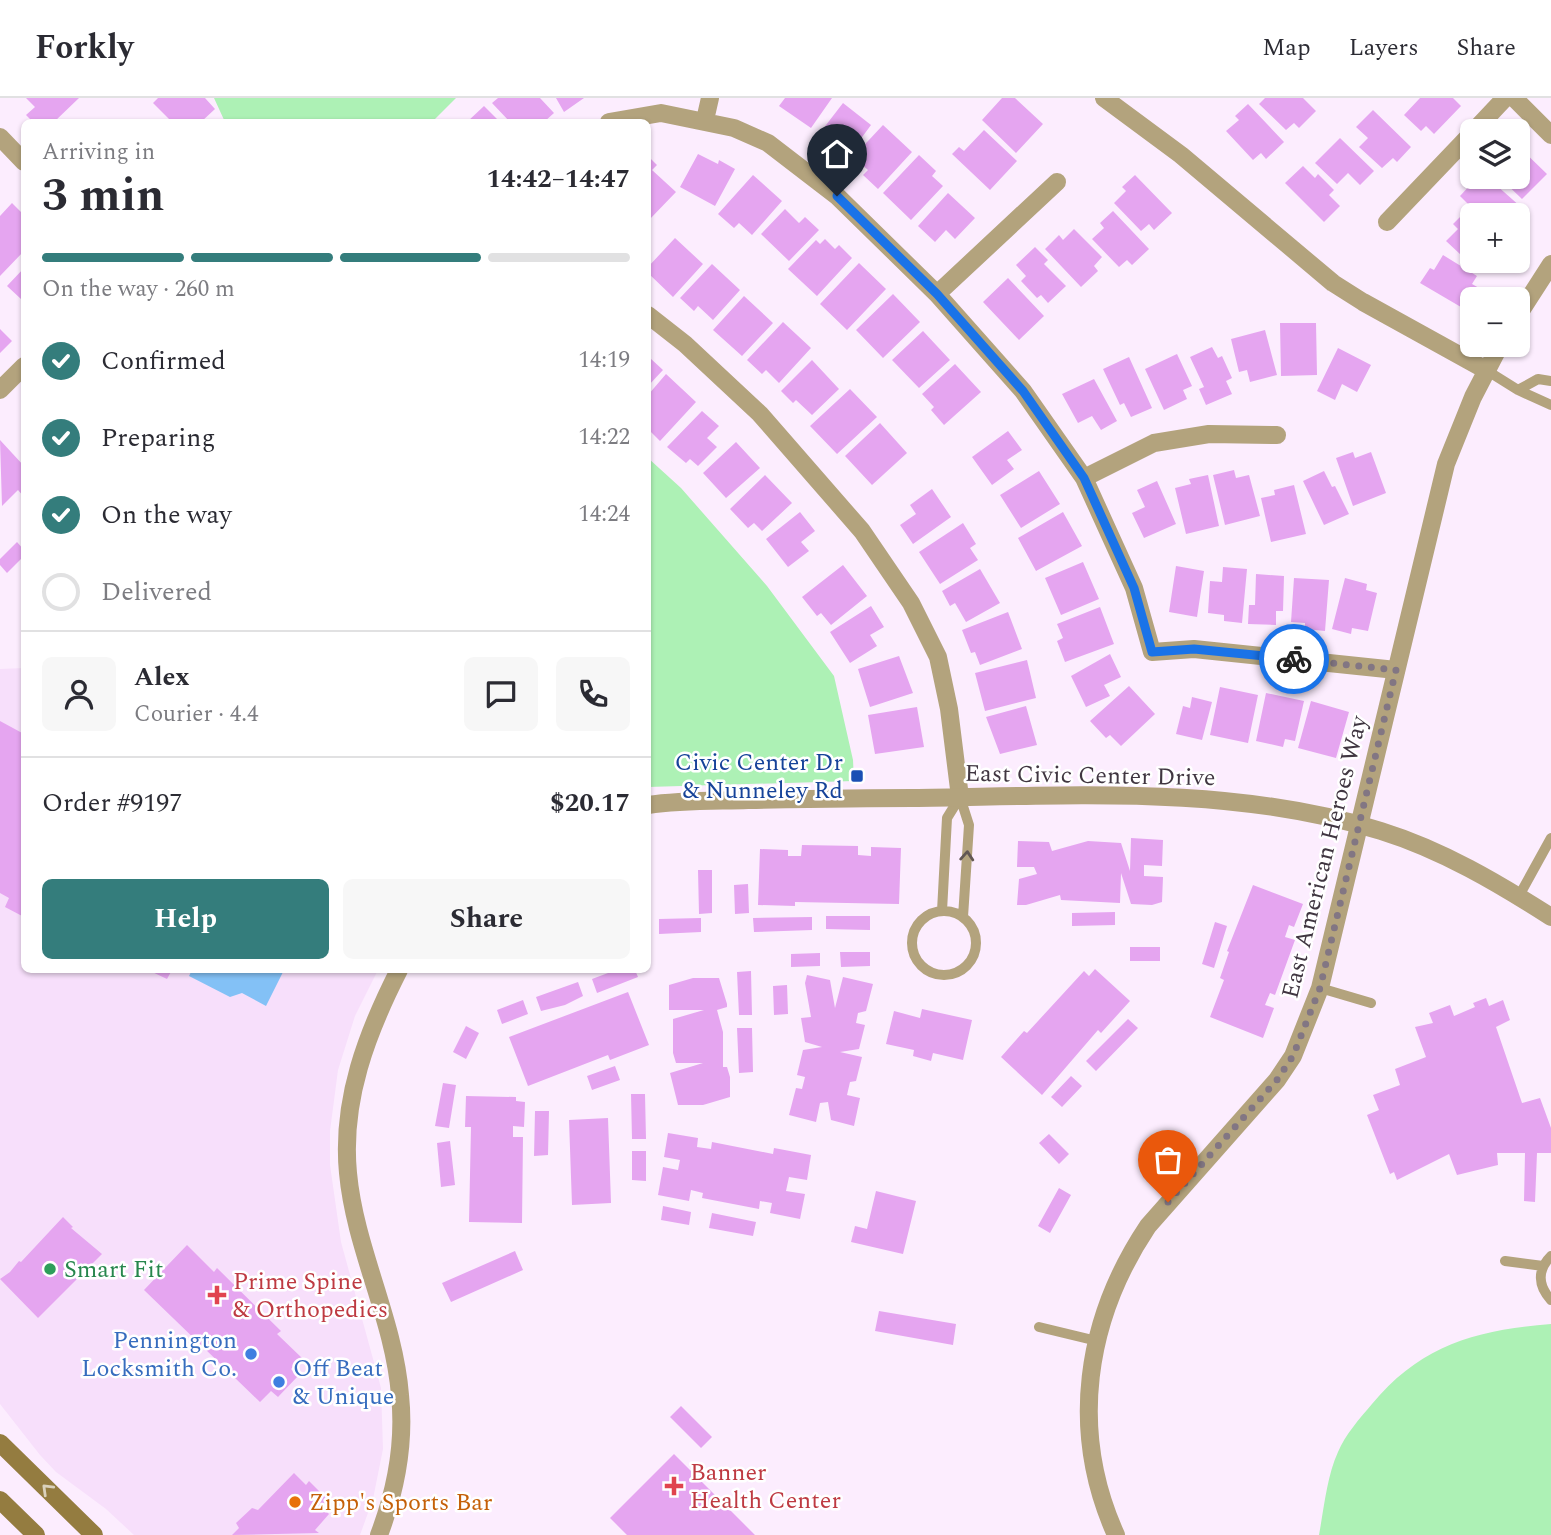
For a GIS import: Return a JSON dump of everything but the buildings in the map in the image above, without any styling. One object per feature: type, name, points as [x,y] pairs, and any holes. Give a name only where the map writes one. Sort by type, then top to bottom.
[{"type":"main road","points":[[0,1443],[94,1535]]},
{"type":"main road","points":[[0,1500],[36,1535]]},
{"type":"street","points":[[705,120],[710,98]]},
{"type":"street","points":[[1104,98],[1181,155],[1333,283],[1486,370]]},
{"type":"street","points":[[1486,119],[1506,98]]},
{"type":"street","points":[[1514,98],[1551,135]]},
{"type":"street","points":[[627,119],[662,113],[705,120],[734,128],[768,143],[837,196],[937,294],[1023,391],[1084,478],[1134,588],[1152,652],[1194,649],[1396,670]]},
{"type":"street","points":[[0,137],[21,159]]},
{"type":"street","points":[[1387,222],[1460,146]]},
{"type":"street","points":[[937,294],[1057,182]]},
{"type":"street","points":[[1530,297],[1551,264]]},
{"type":"street","points":[[651,317],[761,414],[862,531],[911,603],[938,657],[949,709],[960,797]]},
{"type":"street","name":"East American Heroes Way","points":[[1116,1535],[1104,1508],[1088,1435],[1088,1389],[1097,1341],[1108,1303],[1130,1253],[1154,1218],[1277,1080],[1293,1056],[1320,988],[1446,464],[1493,357]]},
{"type":"street","points":[[0,390],[21,369]]},
{"type":"street","points":[[1084,478],[1154,443],[1209,434],[1277,435]]},
{"type":"street","name":"East Civic Center Drive","points":[[651,805],[699,801],[960,797],[1188,797],[1265,806],[1360,825],[1413,842],[1519,896],[1551,917]]},
{"type":"street","points":[[379,1535],[397,1473],[402,1432],[400,1393],[392,1351],[361,1248],[353,1211],[347,1136],[357,1072],[366,1041],[398,973]]},
{"type":"lane","points":[[1486,370],[1518,390],[1551,405]]},
{"type":"lane","points":[[1518,390],[1538,379],[1551,381]]},
{"type":"lane","points":[[942,911],[947,818],[960,797]]},
{"type":"lane","points":[[960,797],[969,825],[963,917],[975,935],[974,956],[969,964],[952,975],[931,974],[916,960],[911,939],[921,919],[942,911],[963,917]]},
{"type":"lane","points":[[1519,896],[1551,838]]},
{"type":"lane","points":[[1320,988],[1371,1003]]},
{"type":"lane","points":[[1551,1256],[1543,1266],[1541,1284],[1551,1300]]},
{"type":"lane","points":[[1505,1261],[1543,1266]]},
{"type":"lane","points":[[1039,1328],[1097,1341]]},
{"type":"shaded area","points":[[21,668],[21,973],[376,973],[355,1016],[338,1070],[330,1131],[330,1165],[341,1242],[381,1388],[383,1449],[373,1499],[360,1535],[134,1535],[106,1509],[56,1472],[0,1404],[0,669]]},
{"type":"green space","points":[[214,98],[456,98],[435,119],[224,119]]},
{"type":"green space","points":[[651,461],[681,488],[767,586],[834,676],[853,760],[854,781],[651,787]]},
{"type":"green space","points":[[1551,1324],[1551,1535],[1319,1535],[1328,1482],[1341,1446],[1358,1421],[1391,1384],[1410,1367],[1452,1344],[1498,1331]]},
{"type":"water","points":[[190,973],[282,973],[266,1006],[242,993],[230,997],[189,976]]},
{"type":"way so far","points":[[1168,1202],[1258,1104],[1293,1056],[1320,988],[1396,670],[1294,659]]},
{"type":"place","name":"Civic Center Dr & Nunneley Rd","points":[[857,776]]},
{"type":"place","name":"Smart Fit","points":[[50,1269]]},
{"type":"place","name":"Prime Spine & Orthopedics","points":[[217,1295]]},
{"type":"place","name":"Pennington Locksmith Co.","points":[[251,1354]]},
{"type":"place","name":"Off Beat & Unique","points":[[279,1382]]},
{"type":"place","name":"Banner Health Center","points":[[674,1486]]},
{"type":"place","name":"Zipp's Sports Bar","points":[[295,1502]]},
{"type":"route","points":[[837,196],[937,294],[1023,391],[1084,478],[1134,588],[1152,652],[1194,649],[1294,659]]}]
